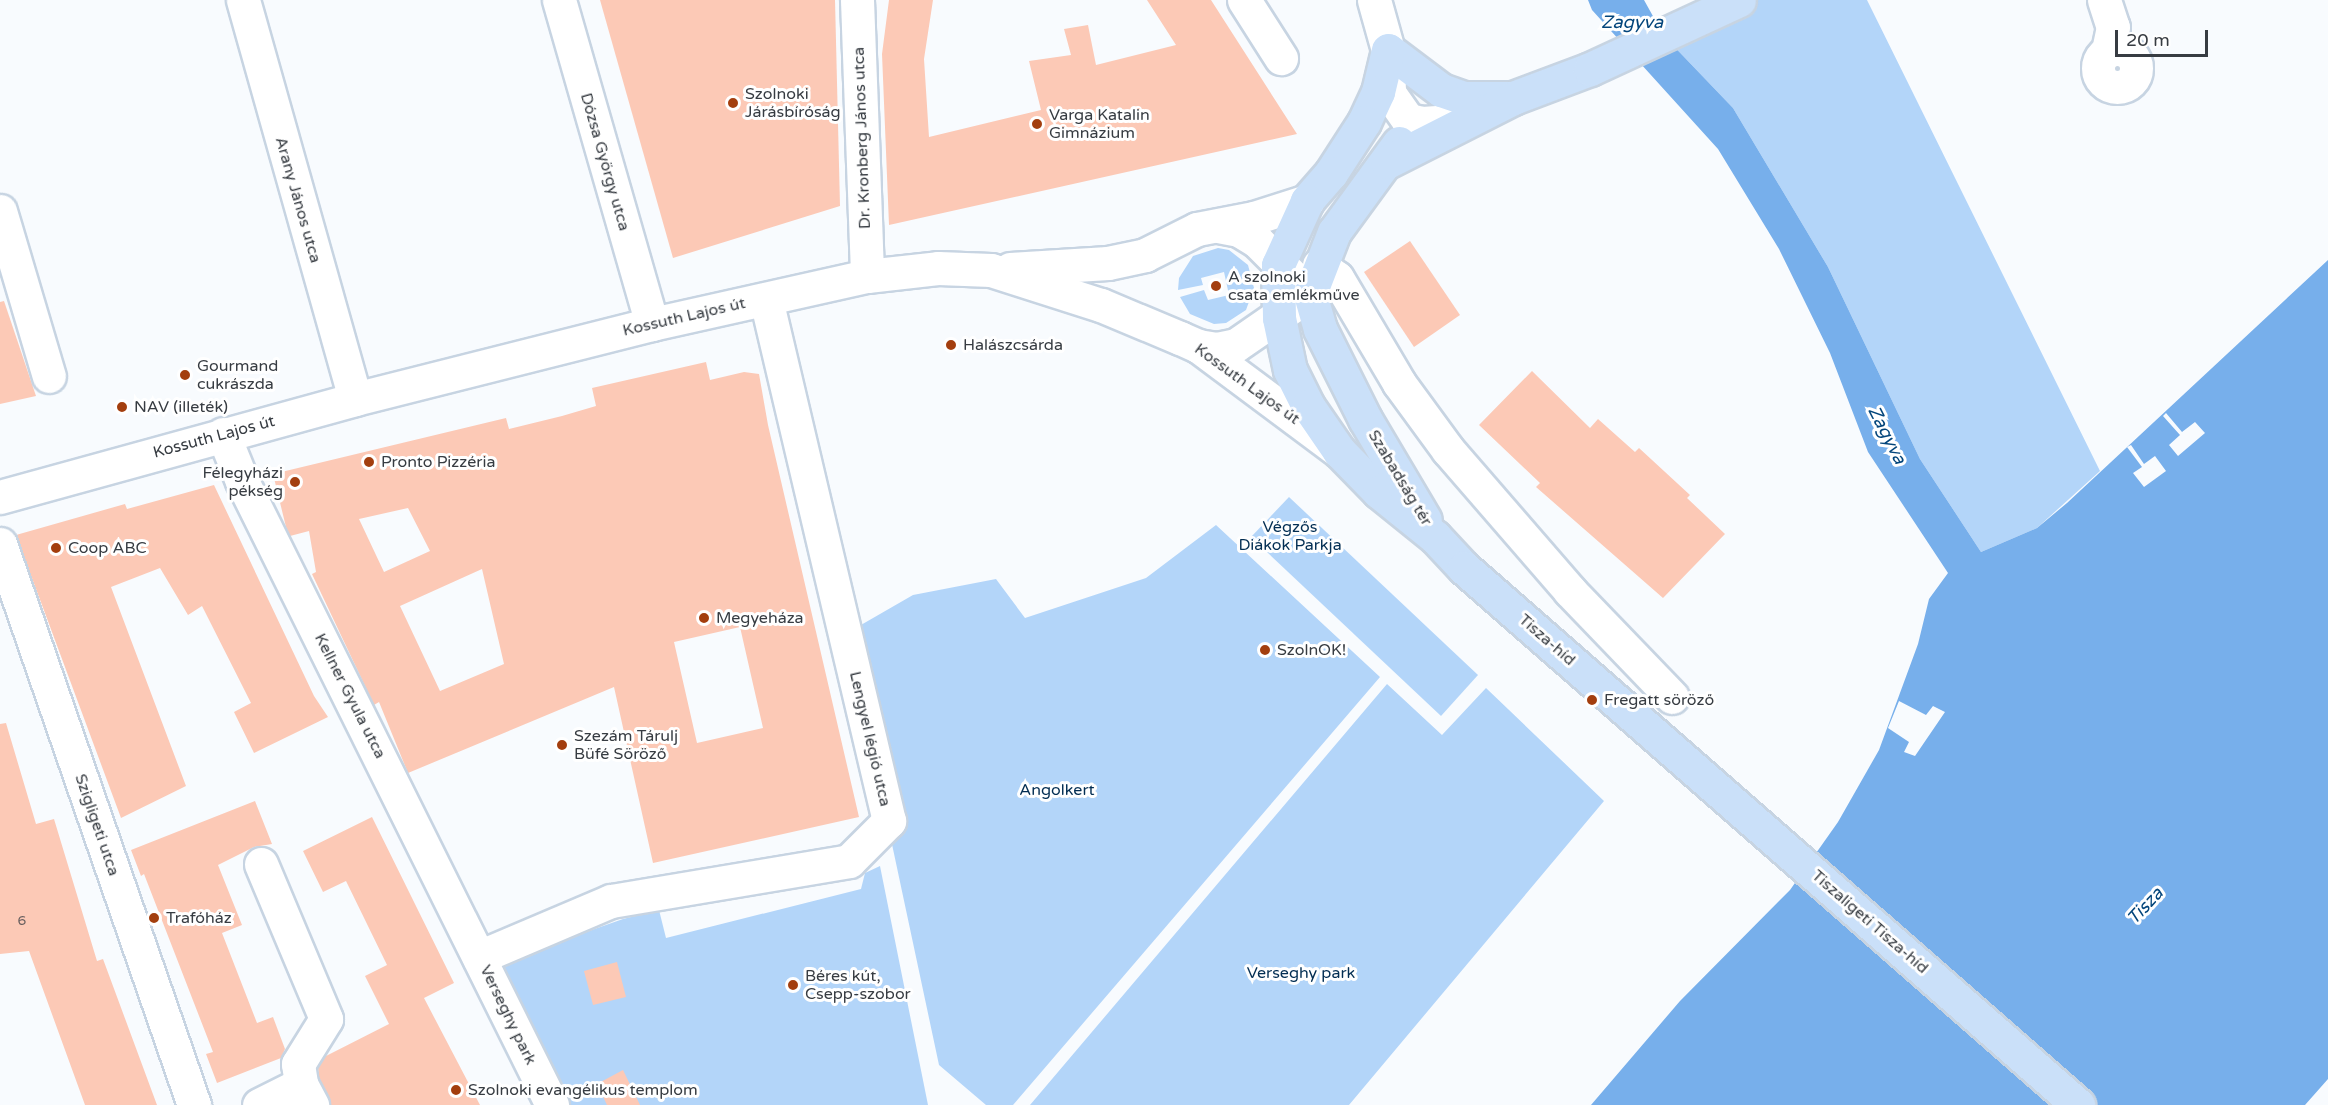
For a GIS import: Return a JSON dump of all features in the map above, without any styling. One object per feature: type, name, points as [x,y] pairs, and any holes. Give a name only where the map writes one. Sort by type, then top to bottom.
[{"type":"main road","points":[[1306,201],[1356,164],[1398,142],[1468,120],[1513,98],[1590,69],[1739,0]]},
{"type":"main road","points":[[1306,201],[1331,173],[1364,122],[1378,92],[1388,50],[1441,90],[1464,98],[1513,98]]},
{"type":"main road","points":[[1314,280],[1334,232],[1398,142]]},
{"type":"main road","name":"Szabadság tér","points":[[1306,201],[1278,265],[1279,318],[1290,370],[1308,406],[1339,451],[1378,492],[1435,537]]},
{"type":"main road","name":"Szabadság tér","points":[[1314,280],[1320,329],[1365,419],[1435,537]]},
{"type":"main road","name":"Tisza-híd","points":[[1435,537],[1464,568],[1662,740]]},
{"type":"main road","name":"Tiszaligeti Tisza-híd","points":[[1662,740],[2078,1105]]},
{"type":"street","name":"Arany János utca","points":[[243,0],[355,399]]},
{"type":"street","name":"Dózsa György utca","points":[[559,0],[652,324]]},
{"type":"street","name":"Dr. Kronberg János utca","points":[[857,0],[867,276]]},
{"type":"street","points":[[1244,0],[1281,58]]},
{"type":"street","points":[[1374,0],[1388,50],[1411,97],[1398,142]]},
{"type":"street","points":[[2104,0],[2113,27],[2108,50]]},
{"type":"street","points":[[1398,142],[1422,123],[1468,120]]},
{"type":"street","points":[[991,270],[1108,263],[1145,255],[1197,229],[1219,226],[1306,201]]},
{"type":"street","points":[[0,211],[49,376]]},
{"type":"street","points":[[1219,226],[1239,230],[1257,242],[1278,265],[1314,280],[1337,278],[1399,383],[1448,450],[1570,591],[1672,697]]},
{"type":"street","name":"Kossuth Lajos út","points":[[0,497],[355,399],[652,324],[867,276],[938,268],[991,270],[1101,305],[1198,346],[1339,451]]},
{"type":"street","points":[[1198,346],[1217,349],[1236,345],[1279,318],[1314,280]]},
{"type":"street","name":"Lengyel légió utca","points":[[479,957],[611,901],[849,861],[889,821],[766,299]]},
{"type":"street","name":"Kellner Gyula utca","points":[[224,434],[242,481],[479,957]]},
{"type":"street","name":"Szigligeti utca","points":[[0,544],[194,1105]]},
{"type":"street","points":[[258,1105],[306,1095],[298,1064],[326,1018],[261,864]]},
{"type":"street","name":"Verseghy park","points":[[479,957],[552,1105]]},
{"type":"green space","points":[[1741,0],[1867,0],[2100,471],[2037,528],[1981,552],[1920,459],[1828,267],[1733,108],[1664,36]]},
{"type":"green space","points":[[1218,248],[1229,250],[1248,265],[1254,288],[1246,310],[1226,323],[1214,324],[1190,314],[1180,297],[1204,290],[1208,300],[1229,295],[1224,272],[1201,278],[1203,285],[1178,290],[1179,278],[1193,256]]},
{"type":"green space","name":"Végzős Diákok Parkja","points":[[1289,497],[1478,675],[1441,716],[1251,537]]},
{"type":"green space","name":"Angolkert","points":[[1216,525],[1380,677],[1013,1105],[986,1105],[939,1065],[847,633],[913,595],[996,579],[1025,618],[1146,578]]},
{"type":"green space","name":"Verseghy park","points":[[1387,684],[1442,735],[1486,688],[1604,801],[1349,1105],[1030,1105]]},
{"type":"green space","points":[[880,866],[928,1105],[562,1105],[495,964],[623,919],[659,910],[666,938],[861,889],[865,873]]},
{"type":"water","points":[[1588,0],[1644,0],[1664,36],[1733,108],[1828,267],[1920,459],[1981,552],[2037,528],[2067,503],[2328,260],[2328,1079],[2305,1105],[1591,1105],[1680,1001],[1790,890],[1838,822],[1879,750],[1918,644],[1929,599],[1948,573],[1868,452],[1830,353],[1779,249],[1718,149],[1592,10]]},
{"type":"pier","points":[[2166,413],[2182,432],[2195,422],[2205,433],[2178,456],[2169,445],[2180,435],[2163,416]]},
{"type":"pier","points":[[2131,445],[2144,464],[2155,456],[2166,471],[2144,487],[2133,473],[2142,467],[2127,447]]},
{"type":"pier","points":[[1899,701],[1926,715],[1933,706],[1945,712],[1915,756],[1904,752],[1909,742],[1888,728]]},
{"type":"building","name":"Szolnoki Járásbíróság","points":[[600,0],[835,0],[840,206],[673,258]]},
{"type":"building","points":[[889,0],[933,0],[924,59],[929,137],[1041,110],[1029,61],[1071,55],[1064,29],[1088,25],[1096,65],[1176,45],[1147,0],[1211,0],[1297,134],[889,225],[882,54]]},
{"type":"building","points":[[1410,241],[1460,315],[1414,347],[1364,272]]},
{"type":"building","points":[[4,301],[36,396],[0,404],[0,302]]},
{"type":"building","points":[[706,362],[710,380],[744,372],[759,374],[768,425],[859,817],[653,863],[614,687],[408,773],[379,702],[374,705],[312,574],[316,572],[309,531],[290,536],[273,474],[506,418],[509,429],[562,416],[596,406],[592,388]],"holes":[[[408,508],[430,551],[384,572],[359,519]],[[482,569],[504,664],[440,691],[400,606]],[[740,627],[763,728],[697,743],[674,642]]]},
{"type":"building","points":[[1532,371],[1590,428],[1598,419],[1635,452],[1639,448],[1690,495],[1687,498],[1725,534],[1663,598],[1536,487],[1540,483],[1479,425]]},
{"type":"building","points":[[214,485],[314,696],[328,717],[254,753],[234,712],[251,703],[202,606],[188,615],[160,568],[111,587],[186,786],[121,818],[16,535],[125,504],[127,509]]},
{"type":"building","points":[[6,723],[36,824],[54,819],[97,961],[103,959],[157,1105],[85,1105],[29,951],[0,954],[0,724]]},
{"type":"building","points":[[255,801],[272,844],[254,847],[218,865],[242,925],[222,933],[257,1023],[273,1017],[285,1049],[281,1058],[217,1083],[206,1054],[213,1052],[144,874],[141,876],[131,850]]},
{"type":"building","points":[[372,817],[454,983],[424,998],[480,1105],[331,1105],[319,1078],[318,1068],[324,1057],[389,1024],[365,976],[387,965],[346,881],[323,892],[303,851]]},
{"type":"building","points":[[617,962],[626,997],[593,1005],[584,971]]},
{"type":"building","points":[[623,1070],[640,1105],[607,1105],[597,1084]]},
{"type":"place","name":"Szolnoki Járásbíróság","points":[[733,103]]},
{"type":"place","name":"Varga Katalin Gimnázium","points":[[1037,124]]},
{"type":"place","name":"A szolnoki csata emlékműve","points":[[1216,286]]},
{"type":"place","name":"Halászcsárda","points":[[951,345]]},
{"type":"place","name":"Gourmand cukrászda","points":[[185,375]]},
{"type":"place","name":"NAV (illeték)","points":[[122,407]]},
{"type":"place","name":"Pronto Pizzéria","points":[[369,462]]},
{"type":"place","name":"Félegyházi pékség","points":[[295,482]]},
{"type":"place","name":"Coop ABC","points":[[56,548]]},
{"type":"place","name":"Megyeháza","points":[[704,618]]},
{"type":"place","name":"SzolnOK!","points":[[1265,650]]},
{"type":"place","name":"Fregatt söröző","points":[[1592,700]]},
{"type":"place","name":"Szezám Tárulj Büfé Söröző","points":[[562,745]]},
{"type":"place","name":"Trafóház","points":[[154,918]]},
{"type":"place","name":"Béres kút, Csepp-szobor","points":[[793,985]]},
{"type":"place","name":"Szolnoki evangélikus templom","points":[[456,1090]]},
{"type":"water label","name":"Zagyva","points":[[1632,22]]},
{"type":"water label","name":"Zagyva","points":[[1887,435]]},
{"type":"water label","name":"Tisza","points":[[2145,906]]}]
